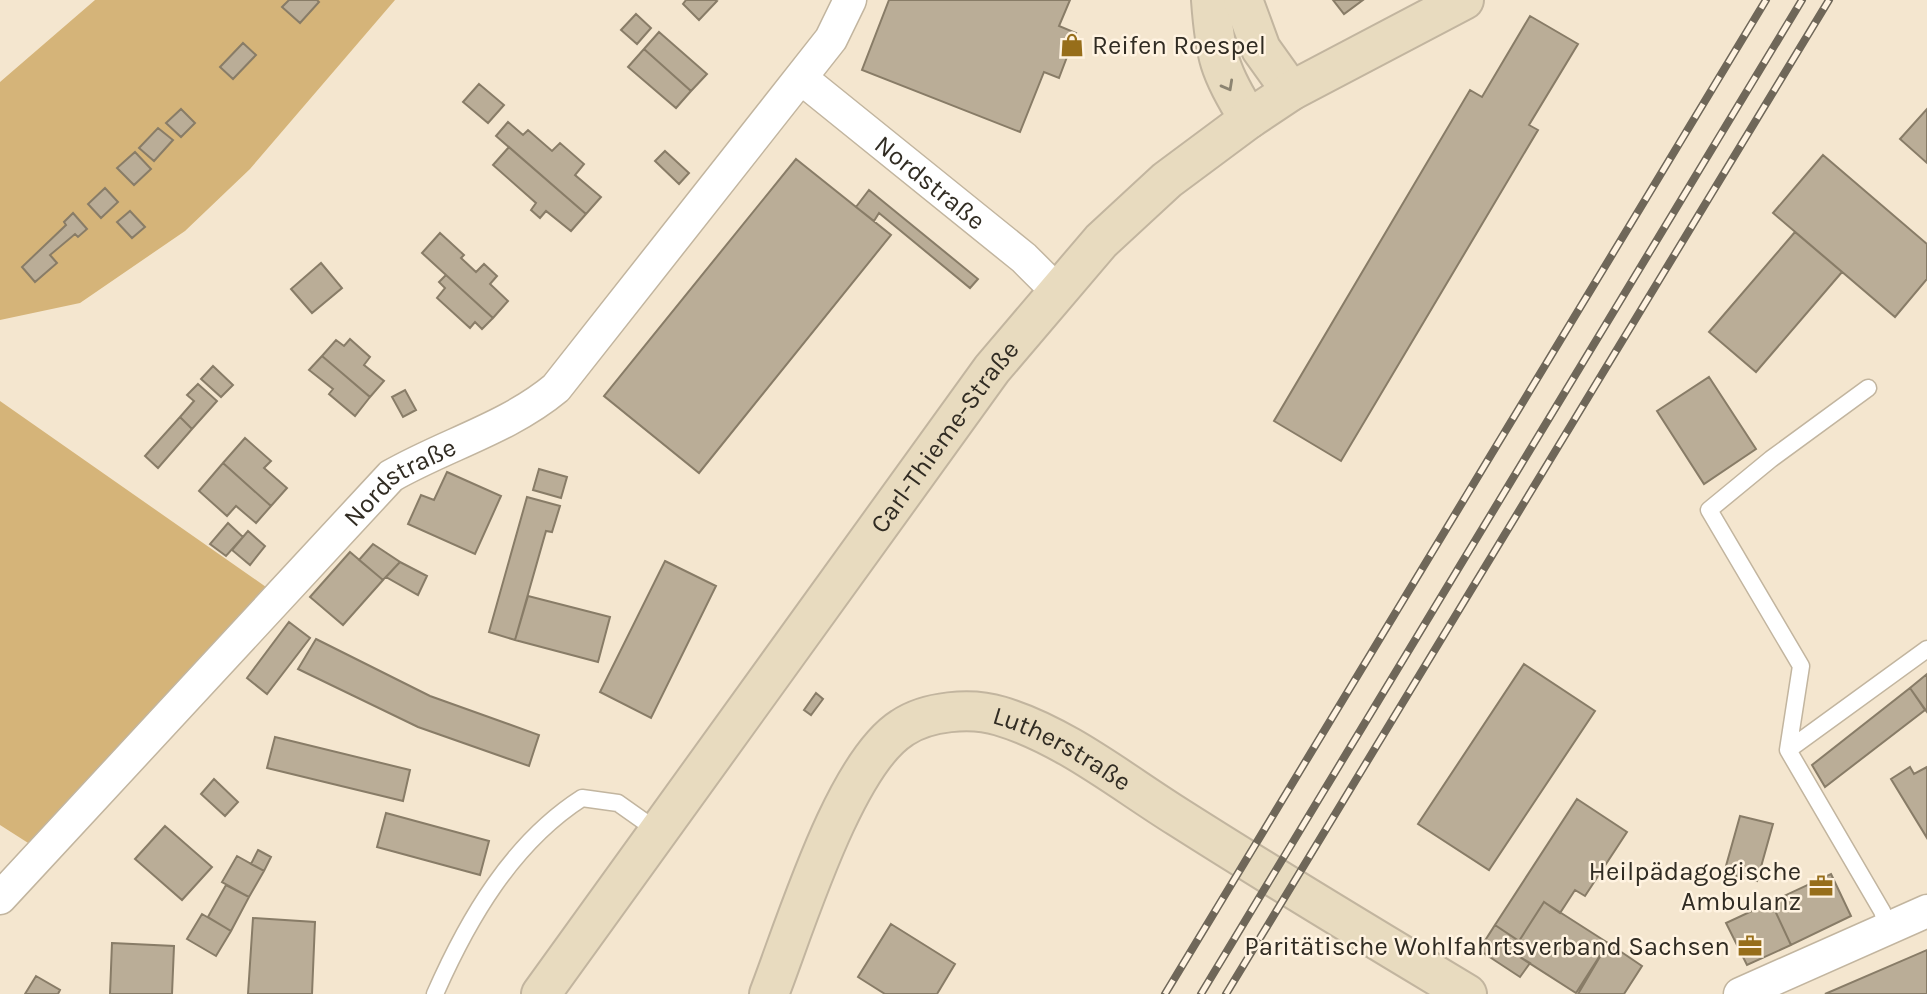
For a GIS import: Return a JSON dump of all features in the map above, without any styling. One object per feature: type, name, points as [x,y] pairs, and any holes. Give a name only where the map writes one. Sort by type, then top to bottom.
[{"type":"main road","points":[[1211,0],[1214,44],[1224,79],[1249,119]]},
{"type":"main road","points":[[1243,0],[1261,49],[1292,91]]},
{"type":"main road","name":"Carl-Thieme-Straße","points":[[541,994],[834,584],[992,369],[1101,241],[1167,180],[1249,119],[1292,91],[1464,0]]},
{"type":"main road","name":"Lutherstraße","points":[[769,994],[841,808],[872,756],[902,727],[936,715],[968,712],[999,715],[1056,741],[1311,901],[1467,994]]},
{"type":"street","name":"Nordstraße","points":[[0,898],[391,476],[423,456],[536,405],[556,388],[831,39],[850,0]]},
{"type":"street","name":"Nordstraße","points":[[801,78],[1024,258],[1057,291]]},
{"type":"street","points":[[1740,994],[1927,911]]},
{"type":"lane","points":[[1868,388],[1771,459],[1709,510],[1801,666],[1788,750],[1882,911],[1888,928]]},
{"type":"lane","points":[[1788,750],[1927,649]]},
{"type":"lane","points":[[435,994],[461,934],[526,843],[557,814],[582,798],[618,803],[659,832]]},
{"type":"shaded area","points":[[95,0],[395,0],[250,169],[185,231],[80,303],[0,320],[0,82]]},
{"type":"shaded area","points":[[0,401],[266,587],[36,848],[0,825]]},
{"type":"building","points":[[289,0],[319,2],[300,23],[282,7]]},
{"type":"building","points":[[686,0],[717,1],[699,20],[683,4]]},
{"type":"building","points":[[889,0],[1070,0],[1059,26],[1076,33],[1059,78],[1044,72],[1020,132],[862,70]]},
{"type":"building","points":[[1333,0],[1363,0],[1344,14]]},
{"type":"building","points":[[636,14],[651,28],[637,44],[621,30]]},
{"type":"building","points":[[1530,16],[1578,44],[1529,125],[1538,130],[1341,461],[1274,421],[1470,90],[1482,97]]},
{"type":"building","points":[[659,32],[707,74],[691,91],[644,49]]},
{"type":"building","points":[[243,43],[256,55],[233,79],[220,67]]},
{"type":"building","points":[[644,49],[691,91],[676,108],[628,67]]},
{"type":"building","points":[[479,84],[504,105],[488,123],[463,102]]},
{"type":"building","points":[[181,109],[195,123],[181,137],[166,123]]},
{"type":"building","points":[[1927,109],[1927,163],[1900,139]]},
{"type":"building","points":[[508,122],[523,135],[528,130],[552,151],[560,143],[584,164],[575,175],[601,197],[586,214],[496,136]]},
{"type":"building","points":[[158,128],[173,140],[154,161],[139,148]]},
{"type":"building","points":[[509,147],[586,214],[571,231],[546,211],[540,218],[531,210],[536,203],[493,165]]},
{"type":"building","points":[[665,151],[689,173],[679,184],[655,161]]},
{"type":"building","points":[[135,152],[151,169],[134,185],[117,168]]},
{"type":"building","points":[[1823,155],[1927,244],[1927,279],[1895,317],[1773,213]]},
{"type":"building","points":[[796,159],[891,235],[699,473],[604,396]]},
{"type":"building","points":[[105,188],[118,202],[101,218],[88,204]]},
{"type":"building","points":[[869,190],[978,279],[970,288],[879,213],[874,221],[856,207]]},
{"type":"building","points":[[130,211],[145,227],[132,238],[117,222]]},
{"type":"building","points":[[73,213],[87,229],[78,237],[75,234],[50,255],[57,263],[35,282],[22,267],[66,225],[64,222]]},
{"type":"building","points":[[1795,232],[1842,272],[1756,372],[1709,332]]},
{"type":"building","points":[[440,233],[464,255],[461,258],[476,272],[484,264],[497,276],[490,284],[508,301],[493,318],[422,253]]},
{"type":"building","points":[[321,263],[342,288],[312,313],[291,289]]},
{"type":"building","points":[[446,275],[493,318],[482,329],[475,322],[470,328],[437,298],[445,288],[439,282]]},
{"type":"building","points":[[350,339],[370,357],[364,365],[384,381],[370,397],[322,356],[336,340],[344,346]]},
{"type":"building","points":[[322,356],[370,397],[355,416],[329,394],[333,389],[309,370]]},
{"type":"building","points":[[213,366],[233,385],[221,397],[201,379]]},
{"type":"building","points":[[1709,377],[1756,449],[1704,484],[1657,411]]},
{"type":"building","points":[[198,384],[217,401],[192,429],[180,417],[194,401],[187,395]]},
{"type":"building","points":[[405,390],[416,410],[403,417],[392,397]]},
{"type":"building","points":[[180,417],[192,429],[158,468],[145,456]]},
{"type":"building","points":[[245,438],[271,461],[264,468],[287,488],[271,506],[223,463]]},
{"type":"building","points":[[223,463],[271,506],[256,523],[236,506],[227,516],[199,491]]},
{"type":"building","points":[[539,469],[567,477],[561,498],[533,490]]},
{"type":"building","points":[[447,472],[501,496],[475,554],[408,524],[421,495],[434,500]]},
{"type":"building","points":[[527,497],[560,506],[552,532],[546,531],[515,640],[489,632]]},
{"type":"building","points":[[228,523],[243,537],[226,556],[210,544]]},
{"type":"building","points":[[248,531],[265,546],[250,565],[232,550]]},
{"type":"building","points":[[373,544],[400,562],[383,580],[359,560]]},
{"type":"building","points":[[350,552],[383,580],[343,625],[310,597]]},
{"type":"building","points":[[665,561],[716,586],[651,718],[600,692]]},
{"type":"building","points":[[400,562],[427,576],[418,595],[386,577]]},
{"type":"building","points":[[528,596],[610,617],[598,662],[515,640]]},
{"type":"building","points":[[289,622],[310,638],[267,694],[247,678]]},
{"type":"building","points":[[316,639],[430,696],[539,735],[529,766],[418,727],[298,669]]},
{"type":"building","points":[[1524,664],[1595,711],[1489,870],[1418,824]]},
{"type":"building","points":[[1927,674],[1927,712],[1910,688]]},
{"type":"building","points":[[1910,688],[1925,710],[1825,787],[1812,765]]},
{"type":"building","points":[[816,693],[823,699],[811,715],[804,710]]},
{"type":"building","points":[[275,737],[410,770],[403,801],[267,768]]},
{"type":"building","points":[[1910,767],[1914,774],[1927,767],[1927,838],[1891,779]]},
{"type":"building","points":[[214,779],[238,802],[225,816],[201,794]]},
{"type":"building","points":[[1577,799],[1627,832],[1585,896],[1575,890],[1560,913],[1544,902],[1519,941],[1495,925]]},
{"type":"building","points":[[386,813],[489,841],[480,875],[377,847]]},
{"type":"building","points":[[1740,816],[1773,824],[1757,881],[1724,873]]},
{"type":"building","points":[[165,826],[212,867],[182,900],[135,859]]},
{"type":"building","points":[[258,850],[271,857],[264,871],[251,864]]},
{"type":"building","points":[[237,856],[264,871],[249,897],[222,882]]},
{"type":"building","points":[[1831,874],[1851,916],[1791,945],[1771,902]]},
{"type":"building","points":[[226,885],[249,897],[231,931],[208,917]]},
{"type":"building","points":[[1544,902],[1608,943],[1576,993],[1512,952]]},
{"type":"building","points":[[1771,902],[1791,945],[1747,965],[1726,923]]},
{"type":"building","points":[[202,914],[231,931],[216,956],[187,939]]},
{"type":"building","points":[[253,918],[315,922],[312,994],[248,994]]},
{"type":"building","points":[[891,924],[955,964],[937,994],[885,994],[858,977]]},
{"type":"building","points":[[1495,925],[1519,941],[1512,952],[1530,963],[1520,977],[1479,950]]},
{"type":"building","points":[[112,943],[174,946],[172,994],[110,994]]},
{"type":"building","points":[[1608,943],[1642,966],[1624,994],[1578,994]]},
{"type":"building","points":[[1927,950],[1927,994],[1825,994]]},
{"type":"building","points":[[36,976],[60,990],[58,994],[25,994]]},
{"type":"railway","points":[[1165,994],[1766,0]]},
{"type":"railway","points":[[1201,994],[1802,0]]},
{"type":"railway","points":[[1226,994],[1829,0]]},
{"type":"place","name":"Reifen Roespel","points":[[1072,45]]},
{"type":"place","name":"Heilpädagogische Ambulanz","points":[[1821,886]]},
{"type":"place","name":"Paritätische Wohlfahrtsverband Sachsen","points":[[1750,946]]}]
